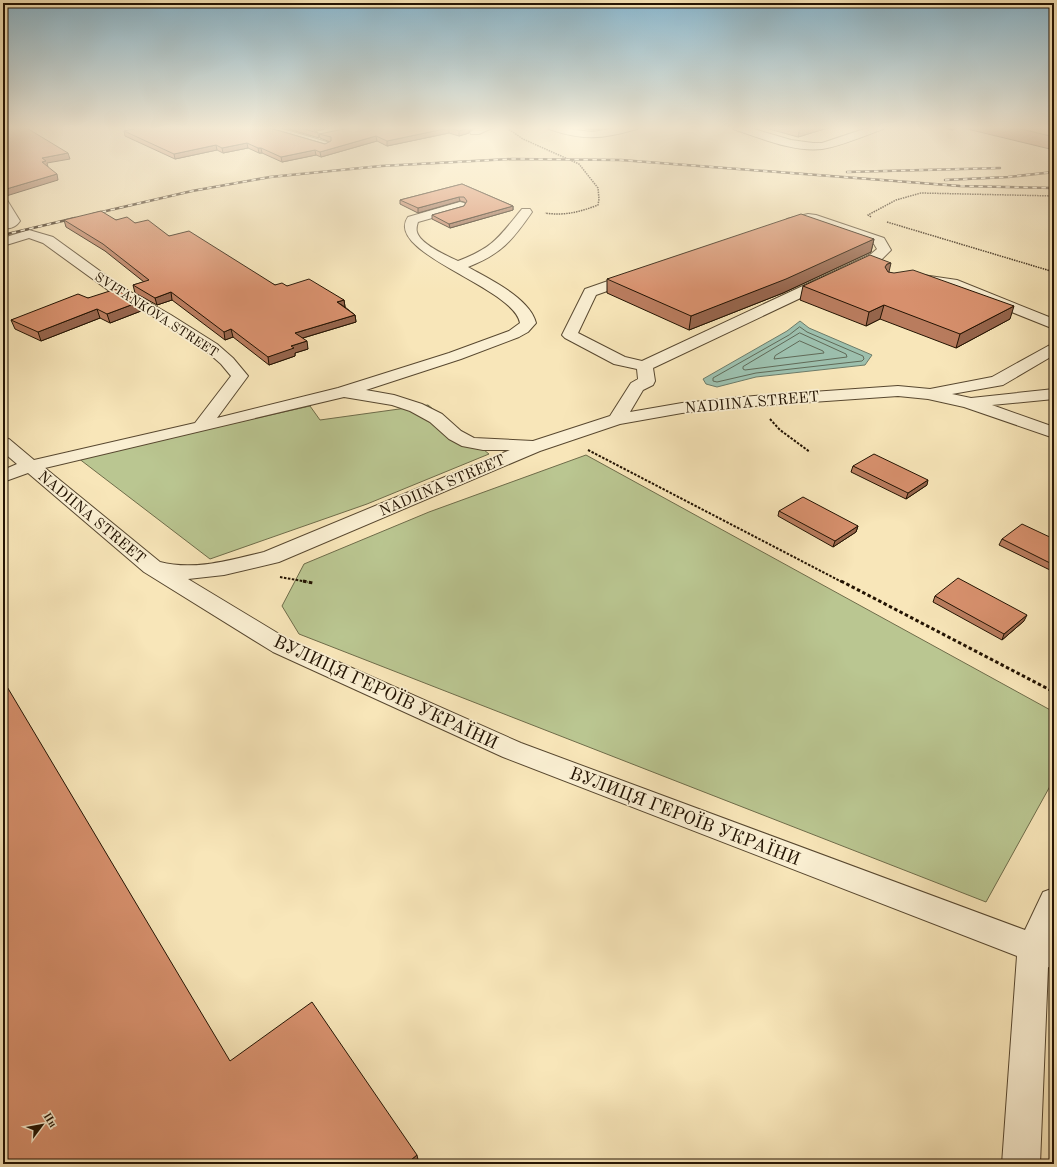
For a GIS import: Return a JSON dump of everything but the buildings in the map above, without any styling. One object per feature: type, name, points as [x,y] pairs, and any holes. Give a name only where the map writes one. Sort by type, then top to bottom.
[{"type":"street","points":[[3,203],[14,221],[8,225]]},
{"type":"street","points":[[3,476],[31,466],[344,392],[462,354],[514,334],[528,323],[524,312],[493,289],[427,249],[416,240],[411,232],[412,220],[460,206]]},
{"type":"street","points":[[457,266],[485,255],[495,248],[526,212]]},
{"type":"street","points":[[650,272],[590,292],[570,335],[620,361],[644,366],[876,257],[884,250],[879,242],[816,219],[808,218],[777,227]]},
{"type":"street","name":"SVITANKOVA STREET","points":[[3,242],[29,234],[48,240],[117,290],[166,318],[211,347],[227,361],[240,376],[201,427]]},
{"type":"street","points":[[899,278],[925,279],[952,283],[1054,324]]},
{"type":"street","points":[[928,394],[997,381],[1054,349]]},
{"type":"street","points":[[616,420],[637,387],[647,381],[644,366]]},
{"type":"street","name":"NADIINA STREET","points":[[3,443],[152,567],[176,572],[208,570],[271,557],[534,447],[616,420],[682,408],[754,402],[898,391],[928,394]]},
{"type":"street","points":[[344,392],[387,399],[415,406],[436,418],[456,435],[468,442],[534,447]]},
{"type":"street","points":[[928,394],[969,403],[1054,433]]},
{"type":"street","points":[[969,403],[1054,394]]},
{"type":"street","name":"ВУЛИЦЯ ГЕРОЇВ УКРАЇНИ","points":[[152,567],[282,646],[512,750],[1043,951]]},
{"type":"street","points":[[1021,1164],[1043,951],[1054,902]]},
{"type":"path","points":[[526,212],[560,215],[582,212],[598,205],[601,197],[599,188],[593,181]]},
{"type":"path","points":[[874,218],[868,215],[896,200],[921,193],[1054,196]]},
{"type":"path","points":[[881,221],[1054,272]]},
{"type":"path","points":[[754,402],[780,430],[810,452]]},
{"type":"path","points":[[563,437],[1054,692]]},
{"type":"green space","points":[[428,405],[489,454],[367,504],[210,559],[78,458],[310,406],[320,420]]},
{"type":"green space","points":[[586,455],[1054,712],[1054,779],[986,902],[299,634],[282,606],[304,564],[429,512]]},
{"type":"water","points":[[800,321],[809,328],[872,355],[865,365],[756,377],[717,387],[706,384],[703,379],[787,331]]},
{"type":"railway","points":[[93,214],[192,191],[245,181]]},
{"type":"railway","points":[[901,181],[960,186],[1054,188]]},
{"type":"railway","points":[[3,235],[75,218]]}]
